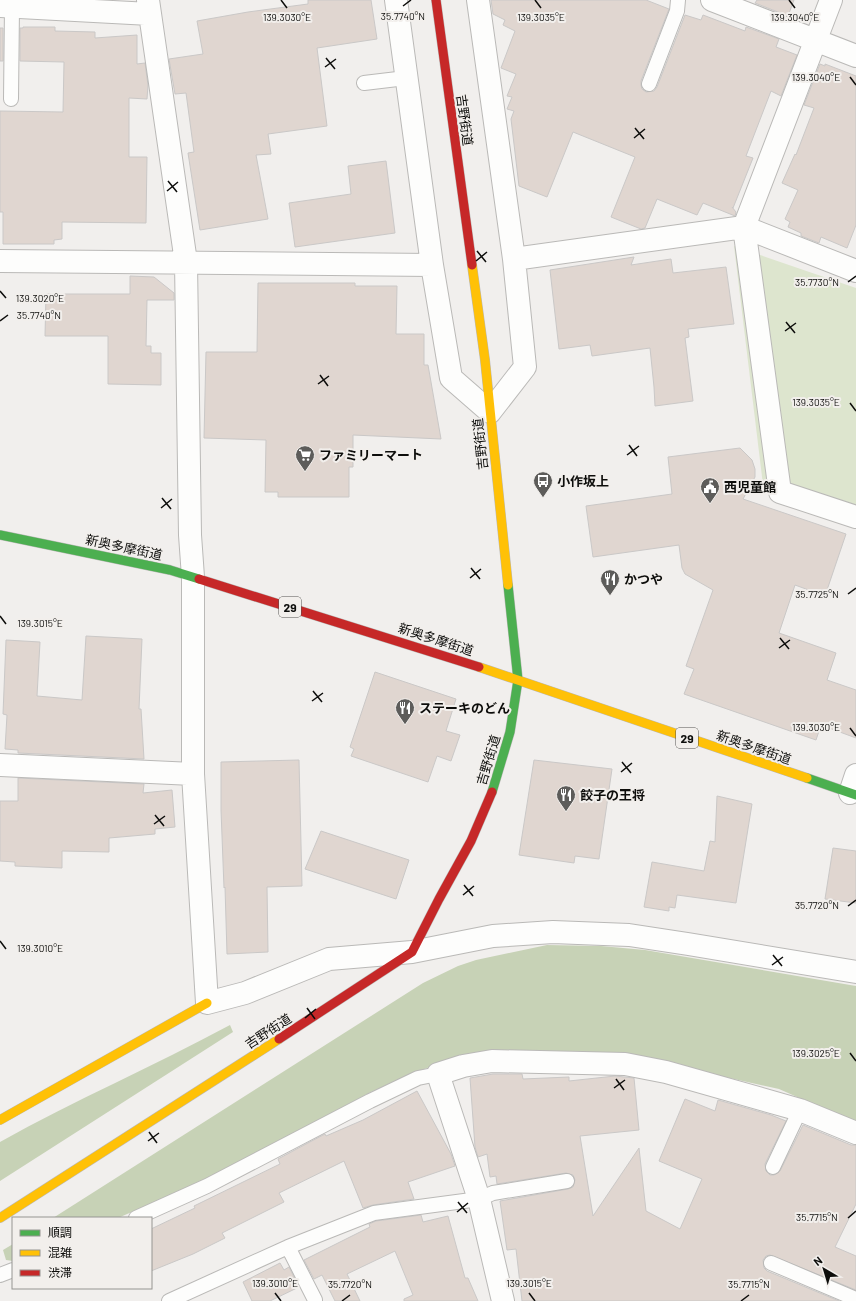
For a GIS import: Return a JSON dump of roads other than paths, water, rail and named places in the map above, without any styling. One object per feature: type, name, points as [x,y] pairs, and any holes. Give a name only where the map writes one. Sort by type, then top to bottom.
[{"type":"main road","name":"吉野街道","points":[[0,1218],[295,1029],[412,952],[471,841],[491,795],[510,732],[518,680],[485,360],[436,0]]},
{"type":"main road","name":"新奥多摩街道","points":[[0,535],[170,570],[854,788]]},
{"type":"main road","points":[[0,1120],[208,1003]]},
{"type":"street","points":[[396,0],[432,265],[451,378],[490,412],[524,367],[514,259],[478,0]]},
{"type":"street","points":[[712,0],[856,56]]},
{"type":"street","points":[[831,0],[744,227],[780,492],[856,517]]},
{"type":"street","points":[[6,6],[149,7],[186,262],[190,535],[193,577],[193,774],[208,1003],[245,993],[328,959],[412,952],[493,936],[553,932],[629,935],[681,942],[856,972]]},
{"type":"street","points":[[514,259],[744,227],[856,271]]},
{"type":"street","points":[[0,261],[432,265]]},
{"type":"street","points":[[0,765],[193,774]]},
{"type":"street","points":[[503,1301],[479,1200],[438,1074],[463,1066],[492,1061],[625,1064],[666,1072],[800,1110],[839,1125],[856,1134]]},
{"type":"lane","points":[[649,84],[676,11],[678,0]]},
{"type":"lane","points":[[6,6],[11,99]]},
{"type":"lane","points":[[364,83],[406,78]]},
{"type":"lane","points":[[138,1217],[207,1186],[370,1101],[418,1078],[438,1074]]},
{"type":"lane","points":[[773,1167],[800,1110]]},
{"type":"lane","points":[[169,1301],[288,1247],[374,1213],[479,1200],[493,1193],[567,1181]]},
{"type":"lane","points":[[288,1247],[315,1300]]},
{"type":"lane","points":[[771,1263],[856,1299]]},
{"type":"lane","points":[[0,1275],[12,1270]]},
{"type":"place","name":"ファミリーマート","points":[[305,472]]},
{"type":"place","name":"小作坂上","points":[[543,498]]},
{"type":"place","name":"西児童館","points":[[710,504]]},
{"type":"place","name":"かつや","points":[[610,596]]},
{"type":"place","name":"ステーキのどん","points":[[405,725]]},
{"type":"place","name":"餃子の王将","points":[[566,812]]}]
